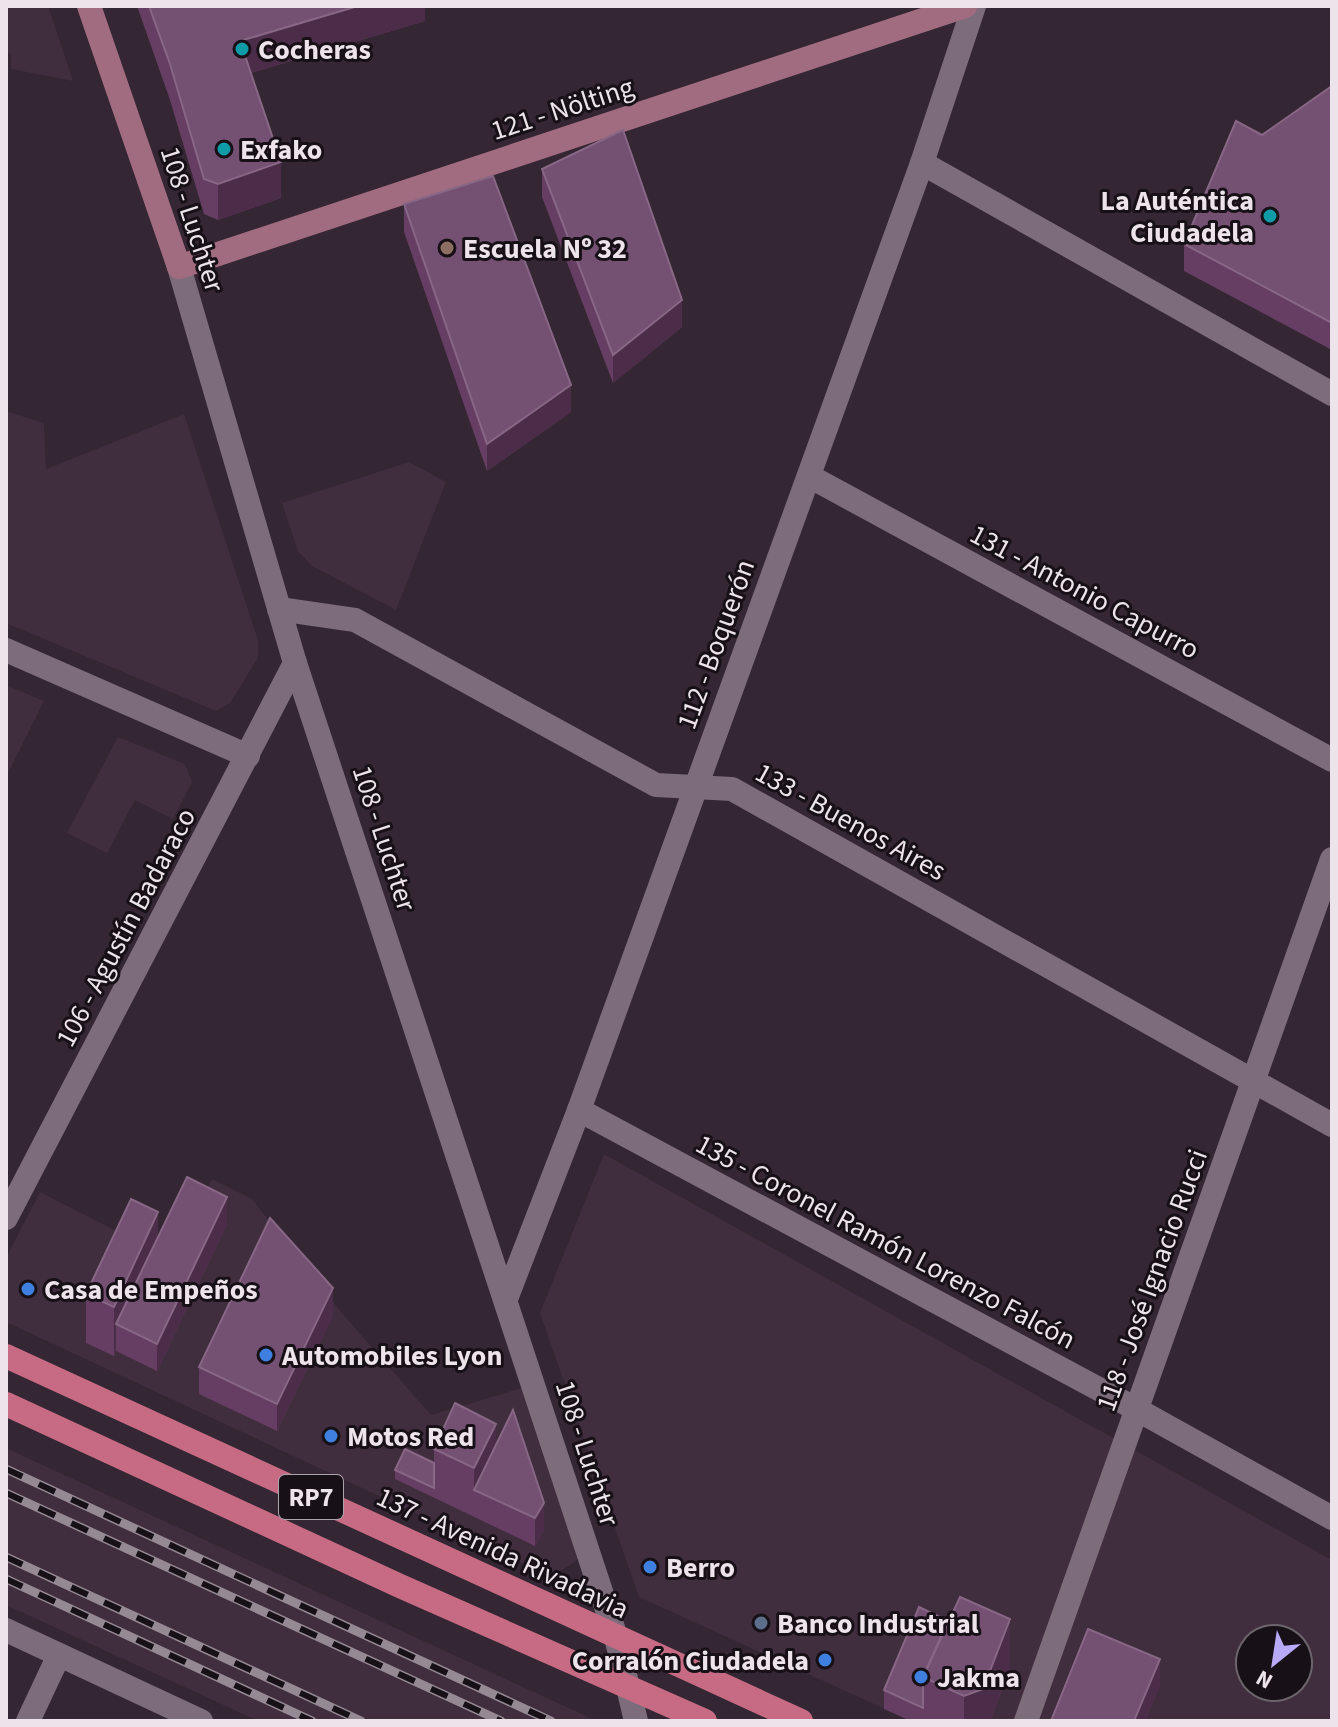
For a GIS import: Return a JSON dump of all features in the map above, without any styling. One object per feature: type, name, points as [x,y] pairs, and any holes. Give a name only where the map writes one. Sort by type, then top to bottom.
[{"type":"main road","name":"137 - Avenida Rivadavia","points":[[6,1356],[801,1721]]},
{"type":"main road","name":"RP7","points":[[6,1404],[413,1592],[705,1721]]},
{"type":"street","name":"108 - Luchter","points":[[89,6],[179,267],[295,663],[616,1637],[636,1721]]},
{"type":"street","name":"121 - Nölting","points":[[179,267],[965,6]]},
{"type":"street","name":"112 - Boquerón","points":[[506,1299],[579,1110],[809,476],[922,163],[974,6]]},
{"type":"street","points":[[922,163],[1332,394]]},
{"type":"street","name":"131 - Antonio Capurro","points":[[809,476],[1332,760]]},
{"type":"street","name":"133 - Buenos Aires","points":[[279,609],[355,620],[656,785],[732,789],[1332,1125]]},
{"type":"street","points":[[6,650],[248,756]]},
{"type":"street","name":"106 - Agustín Badaraco","points":[[6,1218],[295,663]]},
{"type":"street","name":"118 - José Ignacio Rucci","points":[[1026,1721],[1332,859]]},
{"type":"street","name":"135 - Coronel Ramón Lorenzo Falcón","points":[[579,1110],[1136,1409],[1332,1518]]},
{"type":"street","points":[[6,1630],[201,1721]]},
{"type":"street","points":[[28,1721],[59,1655]]},
{"type":"shaded area","points":[[6,6],[48,6],[73,81],[11,69],[11,54],[6,52]]},
{"type":"shaded area","points":[[6,411],[44,423],[46,469],[184,414],[258,640],[258,658],[230,703],[216,711],[6,623]]},
{"type":"shaded area","points":[[409,462],[446,482],[396,610],[312,566],[298,551],[282,503]]},
{"type":"shaded area","points":[[6,685],[44,701],[6,777]]},
{"type":"shaded area","points":[[118,737],[185,764],[192,782],[173,819],[135,800],[107,853],[67,833]]},
{"type":"shaded area","points":[[604,1154],[1332,1560],[1332,1721],[911,1721],[639,1597],[540,1313]]},
{"type":"shaded area","points":[[212,1179],[252,1199],[341,1312],[431,1415],[528,1386],[581,1552],[575,1562],[555,1574],[542,1572],[6,1322],[6,1258],[40,1192],[171,1259]]},
{"type":"shaded area","points":[[6,1448],[597,1721],[258,1721],[6,1605]]},
{"type":"building","points":[[149,6],[358,6],[240,41],[281,162],[218,184],[204,179],[170,64]]},
{"type":"building","name":"La Auténtica Ciudadela","points":[[1332,86],[1332,323],[1184,244],[1236,121],[1262,135]]},
{"type":"building","points":[[623,130],[682,300],[613,355],[542,169]]},
{"type":"building","points":[[493,176],[571,385],[487,444],[404,204]]},
{"type":"building","points":[[187,1177],[227,1197],[157,1344],[116,1324]]},
{"type":"building","points":[[131,1199],[158,1212],[114,1307],[86,1294]]},
{"type":"building","name":"Automobiles Lyon","points":[[270,1218],[333,1288],[277,1404],[199,1367]]},
{"type":"building","points":[[455,1403],[496,1424],[474,1468],[434,1449]]},
{"type":"building","points":[[513,1410],[544,1503],[535,1518],[474,1490]]},
{"type":"building","points":[[405,1449],[434,1463],[434,1488],[395,1470]]},
{"type":"building","points":[[960,1597],[1010,1619],[983,1689],[964,1696],[923,1677]]},
{"type":"building","points":[[919,1607],[948,1621],[923,1677],[923,1708],[884,1690]]},
{"type":"building","points":[[1088,1629],[1160,1659],[1134,1721],[1051,1721]]},
{"type":"railway","points":[[6,1469],[551,1721]]},
{"type":"railway","points":[[6,1493],[501,1721]]},
{"type":"railway","points":[[6,1557],[361,1721]]},
{"type":"railway","points":[[6,1579],[312,1721]]},
{"type":"place","name":"Cocheras","points":[[242,49]]},
{"type":"place","name":"Exfako","points":[[224,149]]},
{"type":"place","name":"La Auténtica Ciudadela","points":[[1270,216]]},
{"type":"place","name":"Escuela Nº 32","points":[[447,248]]},
{"type":"place","name":"Casa de Empeños","points":[[28,1289]]},
{"type":"place","name":"Automobiles Lyon","points":[[266,1355]]},
{"type":"place","name":"Motos Red","points":[[331,1436]]},
{"type":"place","name":"Berro","points":[[650,1567]]},
{"type":"place","name":"Banco Industrial","points":[[761,1623]]},
{"type":"place","name":"Corralón Ciudadela","points":[[825,1660]]},
{"type":"place","name":"Jakma","points":[[921,1677]]}]
